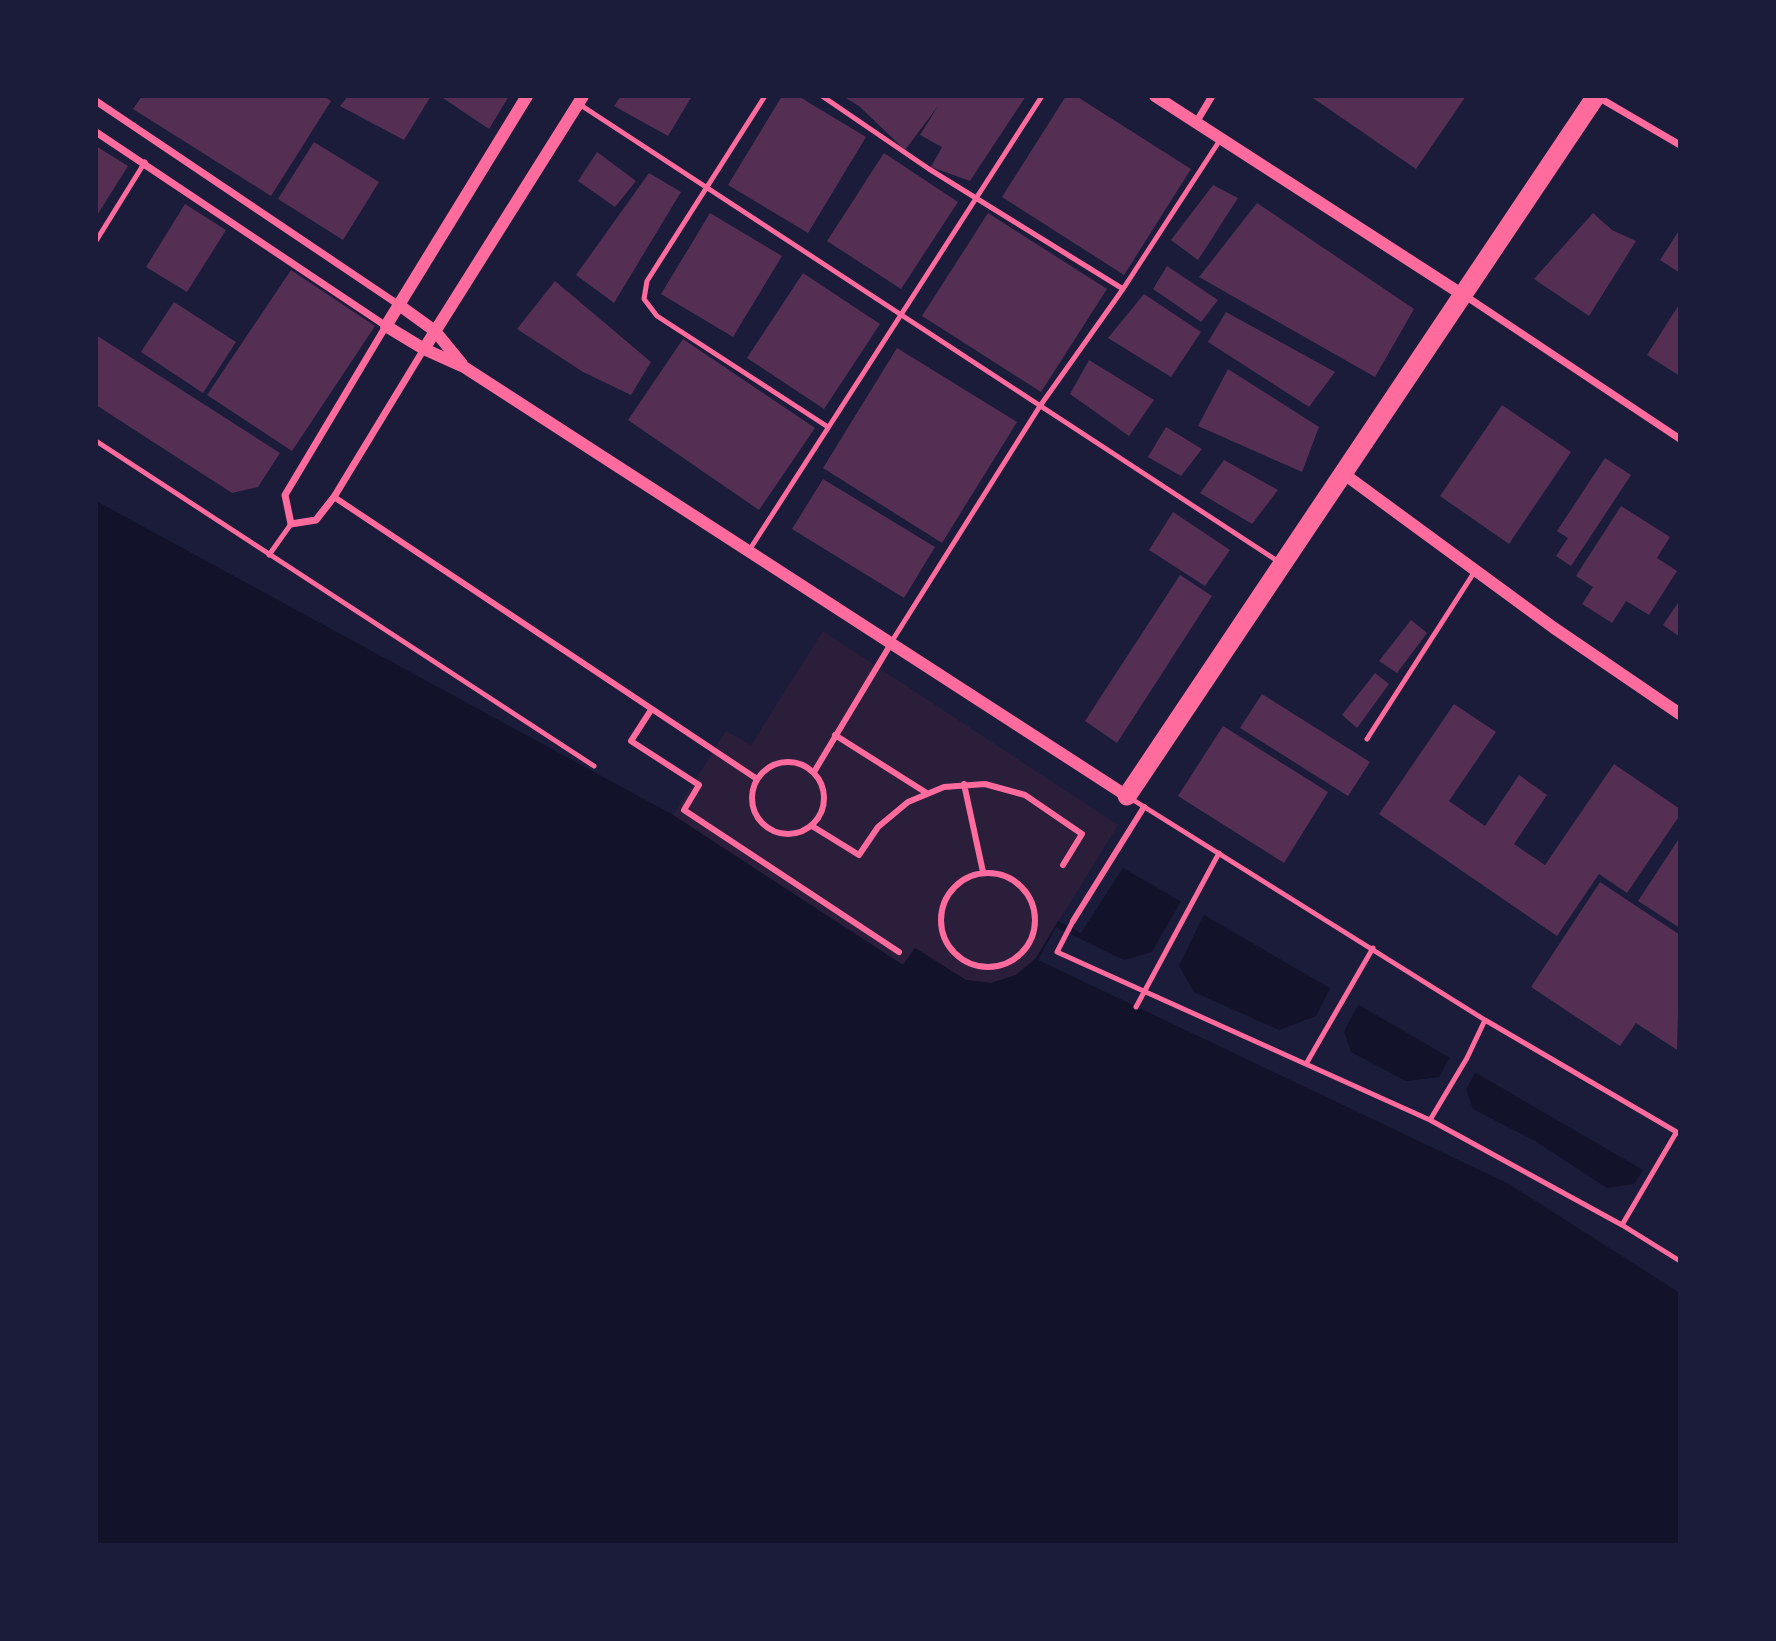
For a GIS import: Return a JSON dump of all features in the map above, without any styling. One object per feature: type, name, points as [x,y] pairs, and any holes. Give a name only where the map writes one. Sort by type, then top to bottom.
[{"type":"highway","points":[[1127,796],[1597,96]]},
{"type":"street","points":[[527,96],[285,495],[291,524],[316,520],[334,497],[581,100]]},
{"type":"street","points":[[1155,96],[1222,137],[1680,439]]},
{"type":"street","points":[[1197,121],[1212,96]]},
{"type":"street","points":[[1597,96],[1680,145]]},
{"type":"street","points":[[96,101],[435,331],[464,367]]},
{"type":"street","points":[[96,132],[145,162],[386,326],[424,349],[464,367],[1127,796]]},
{"type":"street","points":[[1344,474],[1475,571],[1680,714]]},
{"type":"street","points":[[334,497],[757,779]]},
{"type":"street","points":[[814,772],[891,642]]},
{"type":"street","points":[[651,710],[631,741],[699,785],[684,810],[899,952]]},
{"type":"street","points":[[835,735],[925,792]]},
{"type":"street","points":[[792,761],[814,772],[825,793],[820,817],[812,826],[801,833],[789,835],[766,827],[757,818],[752,805],[757,779],[766,768],[779,762],[792,761]]},
{"type":"street","points":[[812,826],[859,855],[877,827],[892,813],[925,792],[964,784],[985,784],[1025,795],[1083,834],[1063,864]]},
{"type":"street","points":[[964,784],[983,872]]},
{"type":"street","points":[[1073,921],[1144,807]]},
{"type":"street","points":[[983,872],[1009,877],[1020,884],[1034,908],[1035,922],[1025,950],[1001,966],[970,965],[956,956],[946,944],[940,928],[940,912],[946,897],[956,884],[983,872]]},
{"type":"lane","points":[[765,96],[647,281],[644,299],[657,316],[828,427]]},
{"type":"lane","points":[[822,96],[929,169],[1123,289]]},
{"type":"lane","points":[[749,550],[1042,96]]},
{"type":"lane","points":[[581,100],[707,188],[1283,565]]},
{"type":"lane","points":[[891,642],[1040,406],[1123,289],[1222,137]]},
{"type":"lane","points":[[96,241],[145,162]]},
{"type":"lane","points":[[96,441],[593,766]]},
{"type":"lane","points":[[270,555],[291,524]]},
{"type":"lane","points":[[1367,739],[1475,571]]},
{"type":"lane","points":[[1127,796],[1485,1020],[1678,1134],[1622,1225]]},
{"type":"lane","points":[[1136,1007],[1219,853]]},
{"type":"lane","points":[[1073,921],[1057,952],[1430,1120],[1622,1225],[1680,1261]]},
{"type":"lane","points":[[1306,1064],[1373,948]]},
{"type":"lane","points":[[1430,1120],[1467,1058],[1485,1020]]},
{"type":"shaded area","points":[[96,501],[673,815],[903,965],[915,948],[966,980],[991,983],[1016,975],[1036,958],[1058,921],[1081,933],[1123,868],[1643,1170],[1634,1184],[1621,1255],[1680,1293],[1680,1545],[96,1545]]},
{"type":"shaded area","points":[[823,631],[1118,825],[1036,958],[1016,975],[991,983],[966,980],[915,948],[903,965],[673,815],[726,731],[751,745]]},
{"type":"pier","points":[[1182,899],[1205,912],[1179,966],[1194,992],[1279,1030],[1316,1016],[1332,985],[1360,1002],[1344,1031],[1351,1052],[1406,1081],[1439,1077],[1451,1055],[1477,1070],[1466,1089],[1473,1109],[1535,1141],[1607,1188],[1634,1184],[1645,1168],[1646,1172],[1638,1185],[1625,1253],[1680,1288],[1680,1293],[1509,1184],[1038,960],[1056,927],[1124,960],[1152,952]]},
{"type":"building","points":[[142,96],[324,96],[331,101],[271,196],[133,109]]},
{"type":"building","points":[[348,96],[431,96],[404,140],[340,106]]},
{"type":"building","points":[[440,96],[509,96],[489,129]]},
{"type":"building","points":[[621,96],[692,96],[668,136],[614,106]]},
{"type":"building","points":[[782,96],[798,96],[866,137],[808,233],[728,185]]},
{"type":"building","points":[[843,96],[1026,96],[970,181],[931,167],[942,147],[920,135],[938,106],[905,150],[859,106]]},
{"type":"building","points":[[1066,96],[1076,96],[1191,169],[1124,275],[1002,197]]},
{"type":"building","points":[[1310,96],[1466,96],[1416,169]]},
{"type":"building","points":[[314,142],[379,182],[343,240],[278,199]]},
{"type":"building","points":[[96,146],[128,166],[96,217]]},
{"type":"building","points":[[597,152],[636,181],[615,207],[578,181]]},
{"type":"building","points":[[884,153],[958,202],[901,289],[827,241]]},
{"type":"building","points":[[649,173],[681,192],[614,303],[576,275]]},
{"type":"building","points":[[1213,185],[1238,198],[1198,260],[1171,240]]},
{"type":"building","points":[[1257,203],[1414,309],[1375,377],[1199,277]]},
{"type":"building","points":[[185,204],[226,230],[187,292],[146,267]]},
{"type":"building","points":[[710,213],[782,256],[733,337],[661,294]]},
{"type":"building","points":[[988,213],[1107,289],[1041,392],[922,316]]},
{"type":"building","points":[[1593,213],[1612,230],[1636,241],[1589,316],[1534,279]]},
{"type":"building","points":[[1680,229],[1680,273],[1660,260]]},
{"type":"building","points":[[1167,266],[1218,300],[1201,322],[1153,289]]},
{"type":"building","points":[[291,270],[375,326],[292,451],[207,395]]},
{"type":"building","points":[[803,273],[880,324],[824,409],[747,358]]},
{"type":"building","points":[[555,281],[651,362],[631,395],[583,372],[517,329]]},
{"type":"building","points":[[1144,294],[1201,332],[1171,377],[1108,338]]},
{"type":"building","points":[[174,302],[236,342],[203,393],[141,352]]},
{"type":"building","points":[[1680,303],[1680,376],[1647,355]]},
{"type":"building","points":[[1226,312],[1335,372],[1309,407],[1208,342]]},
{"type":"building","points":[[96,335],[280,453],[258,487],[232,493],[96,405]]},
{"type":"building","points":[[683,339],[815,428],[759,510],[628,420]]},
{"type":"building","points":[[897,348],[1017,422],[942,543],[823,468]]},
{"type":"building","points":[[1089,360],[1154,400],[1129,436],[1070,394]]},
{"type":"building","points":[[1228,369],[1319,427],[1302,472],[1198,426]]},
{"type":"building","points":[[1502,405],[1571,452],[1509,544],[1440,496]]},
{"type":"building","points":[[1166,427],[1202,449],[1181,476],[1148,457]]},
{"type":"building","points":[[1605,458],[1631,475],[1571,566],[1556,556],[1568,538],[1557,531]]},
{"type":"building","points":[[1224,460],[1278,490],[1252,524],[1200,493]]},
{"type":"building","points":[[823,479],[935,547],[904,598],[792,529]]},
{"type":"building","points":[[1621,506],[1670,537],[1657,558],[1677,571],[1649,615],[1626,601],[1612,623],[1582,604],[1593,587],[1576,576]]},
{"type":"building","points":[[1173,512],[1230,550],[1205,586],[1149,550]]},
{"type":"building","points":[[1180,575],[1212,596],[1117,743],[1085,721]]},
{"type":"building","points":[[1680,600],[1680,637],[1663,625]]},
{"type":"building","points":[[1411,620],[1427,633],[1397,673],[1379,661]]},
{"type":"building","points":[[1375,673],[1389,684],[1357,728],[1342,715]]},
{"type":"building","points":[[1262,694],[1370,762],[1348,796],[1240,728]]},
{"type":"building","points":[[1454,704],[1496,732],[1449,801],[1485,826],[1519,775],[1547,795],[1514,844],[1545,865],[1614,764],[1680,809],[1680,815],[1627,893],[1599,874],[1557,936],[1379,814]]},
{"type":"building","points":[[1223,726],[1328,792],[1284,863],[1178,796]]},
{"type":"building","points":[[1680,837],[1680,928],[1638,901]]},
{"type":"building","points":[[1600,882],[1680,935],[1677,1050],[1636,1023],[1620,1046],[1531,987]]}]
